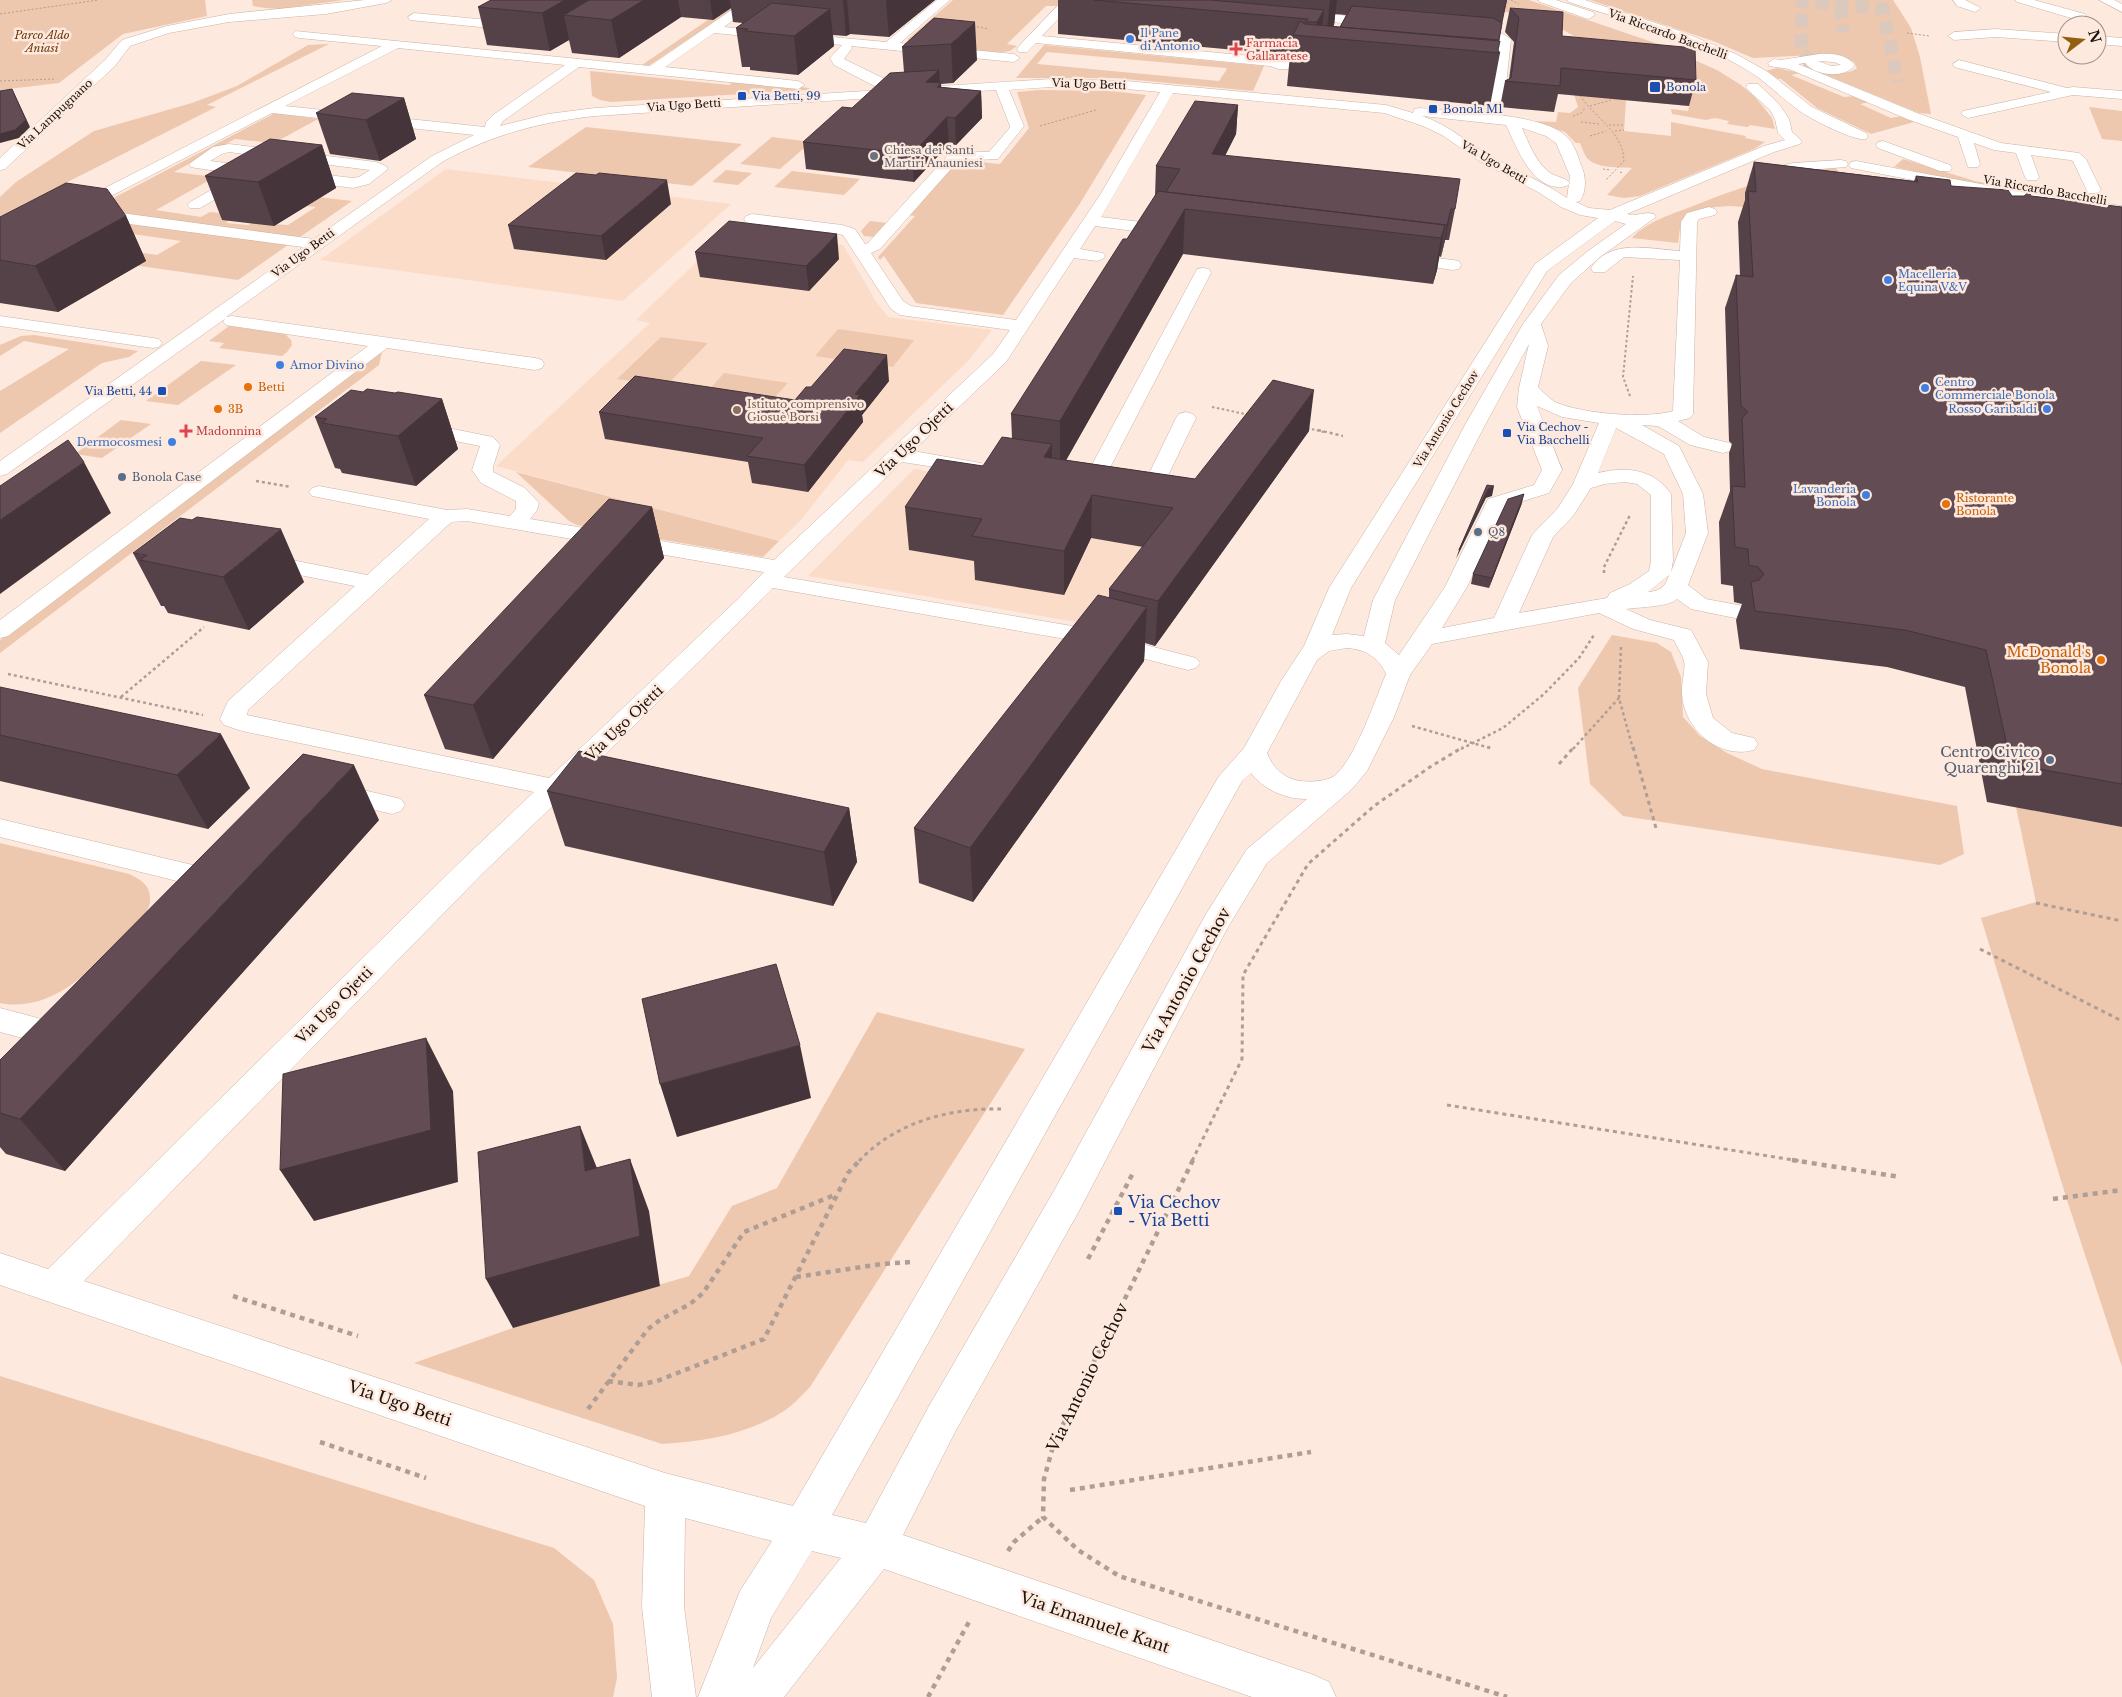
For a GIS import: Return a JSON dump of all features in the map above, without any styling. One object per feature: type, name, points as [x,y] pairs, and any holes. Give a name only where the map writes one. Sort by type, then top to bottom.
[{"type":"street","name":"Via Lampugnano","points":[[0,166],[110,63],[145,44],[229,16],[343,7],[386,0]]},
{"type":"street","points":[[651,70],[754,0]]},
{"type":"street","points":[[889,46],[944,0]]},
{"type":"street","points":[[862,251],[874,246],[953,158],[963,155],[993,156],[1017,128],[1000,78],[1014,58],[1070,0]]},
{"type":"street","name":"Via Riccardo Bacchelli","points":[[1544,0],[1623,27],[1730,72],[1761,94],[1775,108],[1784,122],[1785,132],[1795,141],[1798,149],[1805,154],[1849,165],[2035,199],[2122,211]]},
{"type":"street","name":"Via Riccardo Bacchelli","points":[[1573,0],[1676,34],[1716,50],[1750,66],[1807,110],[1861,136],[1938,166],[1986,180],[2088,199],[2122,203]]},
{"type":"street","points":[[1959,0],[1961,4],[1975,8]]},
{"type":"street","points":[[2021,0],[2074,15]]},
{"type":"street","points":[[2105,0],[2122,8]]},
{"type":"street","points":[[492,24],[513,13]]},
{"type":"street","points":[[1287,14],[1391,24]]},
{"type":"street","points":[[414,17],[535,29]]},
{"type":"street","points":[[1053,17],[1073,19]]},
{"type":"street","points":[[1336,35],[1345,19]]},
{"type":"street","points":[[712,29],[1014,58]]},
{"type":"street","points":[[1456,29],[1492,33],[1505,39],[1495,88],[1497,103]]},
{"type":"street","points":[[1954,36],[1996,33],[2057,37]]},
{"type":"street","points":[[299,34],[836,89]]},
{"type":"street","points":[[1034,37],[1272,62],[1275,73],[1260,98]]},
{"type":"street","points":[[2107,41],[2122,42]]},
{"type":"street","points":[[316,244],[67,211],[396,44]]},
{"type":"street","points":[[517,57],[539,44]]},
{"type":"street","points":[[846,48],[836,58],[839,62],[886,85],[890,92]]},
{"type":"street","points":[[548,60],[564,50]]},
{"type":"street","points":[[1275,73],[1318,66],[1327,51]]},
{"type":"street","points":[[627,68],[644,57]]},
{"type":"street","points":[[1750,66],[1829,58],[1840,60],[1849,65],[1844,69],[1835,70],[1822,68],[1811,63]]},
{"type":"street","points":[[271,109],[492,132],[493,122],[576,63]]},
{"type":"street","points":[[571,84],[576,63]]},
{"type":"street","points":[[1774,63],[1792,66],[1912,116],[1999,148],[2077,158],[2093,190]]},
{"type":"street","points":[[1959,64],[2041,86],[2122,95]]},
{"type":"street","points":[[1275,73],[1327,72]]},
{"type":"street","name":"Via Ugo Betti","points":[[0,470],[378,200],[450,151],[492,132],[539,120],[597,111],[890,92],[1000,78],[1169,89],[1386,109],[1428,123],[1447,132],[1486,159],[1578,209],[1611,207]]},
{"type":"street","points":[[539,120],[534,111],[535,105],[548,84]]},
{"type":"street","name":"Via Ugo Ojetti","points":[[55,1286],[112,1226],[465,874],[994,364],[1092,222],[1169,89]]},
{"type":"street","points":[[1968,114],[2078,91]]},
{"type":"street","points":[[578,100],[583,105],[597,111]]},
{"type":"street","points":[[1386,109],[1512,122],[1553,134],[1562,141],[1578,179],[1580,192]]},
{"type":"street","points":[[1447,132],[1451,125],[1462,120],[1477,117]]},
{"type":"street","points":[[1512,122],[1542,140],[1548,148]]},
{"type":"street","name":"Via Ugo Betti","points":[[1512,122],[1535,168],[1547,178],[1611,207]]},
{"type":"street","name":"Via Antonio Cechov","points":[[720,1697],[755,1606],[802,1528],[1232,776],[1254,753],[1287,690],[1314,650],[1340,588],[1541,268],[1611,207],[1656,196],[1769,148],[1795,141],[1800,136],[1814,133],[1861,136]]},
{"type":"street","points":[[1964,134],[1973,164]]},
{"type":"street","points":[[1741,181],[1792,167],[1870,165],[1888,160],[1891,155],[1889,150],[1883,145]]},
{"type":"street","points":[[229,148],[382,168],[369,178],[353,183],[198,165],[196,162],[218,150],[229,148]]},
{"type":"street","points":[[2022,150],[2032,177]]},
{"type":"street","name":"Via Ugo Betti","points":[[1556,164],[1563,177],[1580,192]]},
{"type":"street","points":[[195,205],[255,171]]},
{"type":"street","points":[[369,178],[405,181]]},
{"type":"street","points":[[268,187],[378,200]]},
{"type":"street","name":"Via Ugo Betti","points":[[1544,190],[1580,192]]},
{"type":"street","points":[[2002,209],[2012,202],[2035,199]]},
{"type":"street","points":[[1611,207],[1638,222]]},
{"type":"street","name":"Via Antonio Cechov","points":[[1374,646],[1384,600],[1475,425],[1532,324],[1565,278],[1638,222],[1664,211]]},
{"type":"street","points":[[1532,324],[1539,346],[1528,388],[1547,405],[1569,413],[1610,419],[1662,420],[1683,414],[1690,219],[1698,214],[1709,212]]},
{"type":"street","points":[[752,219],[845,230],[852,235],[900,308],[914,312],[1021,326]]},
{"type":"street","points":[[1092,222],[1187,233]]},
{"type":"street","points":[[1565,278],[1591,274],[1621,252],[1639,251],[1688,256]]},
{"type":"street","points":[[1070,253],[1097,256]]},
{"type":"street","points":[[1384,256],[1453,265]]},
{"type":"street","points":[[1186,418],[1151,490],[1141,492],[1096,485],[1203,273]]},
{"type":"street","points":[[0,321],[153,343]]},
{"type":"street","points":[[232,321],[535,364]]},
{"type":"street","points":[[0,338],[23,325]]},
{"type":"street","points":[[0,631],[383,343]]},
{"type":"street","name":"Via Antonio Cechov","points":[[757,1697],[876,1546],[942,1419],[1067,1200],[1216,922],[1257,856],[1343,783],[1358,765],[1398,674],[1424,638],[1456,587],[1495,503],[1542,489],[1552,470],[1527,407],[1528,388]]},
{"type":"street","points":[[1610,419],[1634,429],[1672,450],[1723,446],[1697,441],[1662,420]]},
{"type":"street","points":[[1504,622],[1543,535],[1566,512],[1583,484],[1610,419]]},
{"type":"street","points":[[407,426],[486,441],[490,445],[490,451],[482,470],[484,476],[491,481],[519,491],[528,503],[526,510],[515,523]]},
{"type":"street","points":[[1424,638],[1604,605],[1666,597],[1676,588],[1697,533],[1693,494],[1672,450]]},
{"type":"street","points":[[898,455],[993,470]]},
{"type":"street","points":[[1583,484],[1619,475],[1647,480],[1656,486],[1661,494],[1662,561],[1659,574],[1638,589],[1604,605]]},
{"type":"street","points":[[318,492],[448,516],[467,515],[515,523],[1072,633],[1188,663]]},
{"type":"street","points":[[448,516],[439,521],[237,707],[233,719],[242,723],[556,788]]},
{"type":"street","points":[[238,556],[372,583]]},
{"type":"street","points":[[1676,588],[1699,604],[1735,611]]},
{"type":"street","points":[[1604,605],[1626,620],[1646,627],[1683,635],[1696,662],[1694,694],[1702,722],[1724,740],[1744,744]]},
{"type":"street","points":[[1314,650],[1322,645],[1334,642],[1354,642],[1374,646],[1395,663],[1398,674]]},
{"type":"street","points":[[1254,753],[1257,764],[1265,775],[1278,784],[1312,791],[1329,789],[1343,783]]},
{"type":"street","points":[[310,791],[337,792],[392,805]]},
{"type":"street","points":[[0,828],[210,868],[180,898]]},
{"type":"street","points":[[0,1020],[59,1022],[28,1054]]},
{"type":"street","name":"Via Ugo Betti","points":[[0,1268],[665,1493],[802,1528]]},
{"type":"street","points":[[665,1493],[663,1607],[674,1697]]},
{"type":"street","points":[[802,1528],[876,1546]]},
{"type":"street","name":"Via Emanuele Kant","points":[[876,1546],[1314,1697]]},
{"type":"path","points":[[0,14],[98,0]]},
{"type":"path","points":[[923,18],[1034,37]]},
{"type":"path","points":[[0,81],[27,79],[90,82]]},
{"type":"path","points":[[1578,92],[1581,100],[1611,131],[1623,148],[1624,161],[1604,182]]},
{"type":"path","points":[[1590,106],[1611,100]]},
{"type":"path","points":[[1034,128],[1102,109]]},
{"type":"path","points":[[1609,124],[1624,125]]},
{"type":"path","points":[[1615,131],[1624,130]]},
{"type":"path","points":[[1602,169],[1611,170]]},
{"type":"path","points":[[1633,275],[1623,377],[1633,404]]},
{"type":"path","points":[[1212,407],[1259,417]]},
{"type":"path","points":[[1305,427],[1343,436]]},
{"type":"path","points":[[1604,576],[1604,567],[1647,480]]},
{"type":"path","points":[[256,481],[318,492]]},
{"type":"path","points":[[120,697],[204,627]]},
{"type":"path","points":[[1646,627],[1622,643],[1619,698],[1656,828]]},
{"type":"path","name":"Via Antonio Cechov","points":[[1508,1697],[1119,1576],[1075,1549],[1043,1517],[1043,1479],[1045,1466],[1054,1443],[1242,1059],[1244,975],[1308,864],[1374,806],[1471,743],[1503,728],[1544,694],[1579,658],[1597,629]]},
{"type":"path","points":[[8,674],[218,718],[233,719]]},
{"type":"path","points":[[1559,764],[1619,698]]},
{"type":"path","points":[[1404,724],[1490,748]]},
{"type":"path","points":[[2036,902],[2122,921]]},
{"type":"path","points":[[1980,949],[2122,1021]]},
{"type":"path","points":[[1447,1105],[1900,1177]]},
{"type":"path","points":[[608,1381],[638,1385],[657,1382],[764,1339],[848,1173],[862,1157],[879,1142],[896,1131],[940,1114],[965,1108],[1007,1110]]},
{"type":"path","points":[[1088,1259],[1133,1173]]},
{"type":"path","points":[[2053,1199],[2122,1190]]},
{"type":"path","points":[[588,1409],[648,1329],[660,1320],[690,1304],[703,1293],[744,1232],[838,1194]]},
{"type":"path","points":[[795,1277],[823,1275],[889,1264],[915,1263]]},
{"type":"path","points":[[233,1296],[358,1336]]},
{"type":"path","points":[[320,1442],[426,1478]]},
{"type":"path","points":[[1070,1490],[1311,1452]]},
{"type":"shaded area","points":[[446,169],[731,204],[623,301],[320,260]]},
{"type":"shaded area","name":"Istituto comprensivo Giosuè Borsi","points":[[727,233],[843,245],[877,303],[888,317],[992,330],[969,360],[863,462],[848,460],[801,520],[779,541],[496,466],[650,323],[636,320]]},
{"type":"shaded area","points":[[914,469],[1176,510],[1088,624],[808,576]]},
{"type":"green space","name":"Parco Aldo Aniasi","points":[[0,0],[205,0],[207,16],[123,34],[59,83],[0,90]]},
{"type":"green space","points":[[252,0],[344,0],[279,9],[253,6]]},
{"type":"green space","points":[[737,0],[747,0],[650,65],[642,65]]},
{"type":"green space","points":[[953,0],[1059,0],[1059,3],[1056,6],[1046,6],[1007,44],[1017,46],[1010,51],[994,53],[908,43],[908,39]]},
{"type":"green space","points":[[1363,0],[1529,0],[1658,44],[1717,70],[1741,85],[1756,98],[1772,118],[1775,129],[1727,124],[1729,121],[1715,118],[1706,120],[1672,114],[1671,109],[1688,111],[1689,106],[1626,100],[1624,131],[1671,136],[1671,122],[1746,136],[1745,138],[1765,142],[1754,149],[1640,196],[1624,198],[1607,195],[1632,168],[1608,167],[1591,162],[1584,153],[1580,143],[1576,143],[1565,132],[1532,121],[1556,122],[1558,112],[1570,113],[1578,107],[1572,88],[1577,38],[1557,26],[1515,13]]},
{"type":"green space","points":[[1590,0],[1893,0],[1911,28],[1920,57],[1931,114],[1919,113],[1803,64],[1815,69],[1838,73],[1845,73],[1857,68],[1854,62],[1844,58],[1815,55],[1753,58],[1713,41]]},
{"type":"green space","points":[[329,44],[207,105],[216,107],[22,205],[34,207],[0,232],[0,197],[16,182],[94,131],[192,103],[237,86],[308,45]]},
{"type":"green space","points":[[1044,45],[1264,66],[1253,91],[1115,78],[1016,78]],"holes":[[[1047,52],[1226,68],[1219,81],[1037,64]]]},
{"type":"green space","points":[[1777,68],[1800,73],[1791,75],[1844,97],[1854,96],[1870,102],[1860,104],[1891,118],[1902,116],[1914,122],[1871,134],[1817,108],[1781,79],[1766,71]]},
{"type":"green space","points":[[590,71],[729,85],[735,81],[810,88],[809,90],[611,102],[592,96]]},
{"type":"green space","points":[[1039,90],[1111,91],[1146,95],[1079,205],[1003,315],[916,303],[884,256],[880,260],[878,257],[915,216],[907,215],[958,160],[1000,164],[1029,128],[1017,92]]},
{"type":"green space","points":[[2089,107],[2122,111],[2122,141],[2102,139]]},
{"type":"green space","points":[[275,113],[318,119],[274,143],[235,139],[174,172],[215,177],[156,210],[201,217],[210,212],[228,214],[220,219],[229,220],[226,223],[288,225],[316,207],[306,206],[258,190],[352,201],[300,237],[110,212],[106,202]]},
{"type":"green space","points":[[586,127],[742,144],[692,186],[528,167]]},
{"type":"green space","points":[[772,137],[811,142],[780,169],[740,164]]},
{"type":"green space","points":[[1903,159],[1975,181],[2065,198],[2122,206],[2122,208],[1991,187],[1894,167]]},
{"type":"green space","points":[[1836,168],[1840,175],[1745,207],[1704,208],[1687,214],[1681,221],[1678,243],[1632,238],[1645,227],[1661,219],[1745,187],[1799,172]]},
{"type":"green space","points":[[726,170],[752,173],[738,185],[712,182]]},
{"type":"green space","points":[[792,171],[860,179],[844,195],[774,187]]},
{"type":"green space","points":[[72,216],[288,245],[238,280],[0,246],[16,235],[157,255],[181,241],[43,221]]},
{"type":"green space","points":[[870,221],[888,223],[875,237],[864,236],[861,231]]},
{"type":"green space","points":[[229,326],[285,334],[291,340],[292,345],[282,356],[219,348],[224,343],[209,341]]},
{"type":"green space","points":[[838,329],[914,340],[893,367],[815,356]]},
{"type":"green space","points":[[34,335],[138,351],[129,357],[102,363],[0,433],[0,391],[69,349],[24,341],[0,356],[0,345],[21,336]]},
{"type":"green space","points":[[661,337],[708,343],[666,386],[617,379]]},
{"type":"green space","points":[[382,352],[379,365],[0,653],[0,640]]},
{"type":"green space","points":[[201,361],[236,365],[178,405],[146,401]]},
{"type":"green space","points":[[724,373],[788,383],[773,399],[709,390]]},
{"type":"green space","points":[[121,420],[151,424],[102,458],[75,454]]},
{"type":"green space","points":[[516,472],[779,541],[763,557],[577,525],[569,521]]},
{"type":"green space","points":[[1612,635],[1657,643],[1671,652],[1681,677],[1683,717],[1700,736],[1727,753],[1762,769],[1957,806],[1964,854],[1940,865],[1623,816],[1590,784],[1578,688]]},
{"type":"green space","points":[[2016,807],[2122,827],[2122,1367],[2066,1197],[1981,918],[2036,902]]},
{"type":"green space","points":[[0,843],[129,874],[143,883],[150,893],[148,909],[137,925],[69,987],[53,996],[36,1002],[19,1004],[0,1003]]},
{"type":"green space","points":[[877,1012],[1025,1049],[810,1387],[788,1408],[756,1426],[741,1431],[710,1439],[662,1444],[414,1363],[513,1328],[689,1276],[732,1206],[777,1188]]},
{"type":"green space","points":[[0,1376],[554,1548],[594,1580],[613,1624],[617,1678],[613,1697],[0,1697]]},
{"type":"building","points":[[491,0],[565,0],[542,13],[478,7]]},
{"type":"building","points":[[589,0],[644,0],[611,20],[564,15]]},
{"type":"building","points":[[1094,0],[1210,0],[1324,10],[1317,22],[1306,22],[1308,19]]},
{"type":"building","points":[[772,3],[830,9],[794,36],[745,31],[748,29],[736,28]]},
{"type":"building","points":[[1352,6],[1493,18],[1502,23],[1499,40],[1340,27]]},
{"type":"building","points":[[1510,8],[1563,12],[1562,36],[1695,48],[1696,80],[1561,68],[1560,86],[1505,81],[1511,78],[1519,18]]},
{"type":"building","points":[[934,18],[975,22],[951,44],[902,47]]},
{"type":"building","points":[[1300,21],[1305,24],[1500,41],[1498,50],[1500,53],[1293,35]]},
{"type":"building","points":[[939,70],[926,82],[941,83],[937,87],[981,91],[955,118],[947,117],[912,154],[803,142],[842,107],[852,108],[890,73]]},
{"type":"building","points":[[12,89],[26,120],[15,130],[0,134],[0,91]]},
{"type":"building","points":[[352,93],[404,98],[366,120],[316,113]]},
{"type":"building","points":[[1195,101],[1238,105],[1212,154],[1460,179],[1455,209],[1451,209],[1447,225],[1166,192],[1180,169],[1156,166]]},
{"type":"building","points":[[270,139],[322,145],[258,182],[205,176]]},
{"type":"building","name":"Centro Commerciale Bonola","points":[[1754,162],[1918,182],[1916,176],[1950,180],[1951,186],[2008,190],[2012,196],[2024,196],[2029,192],[2031,196],[2122,207],[2122,784],[2011,764],[1986,650],[1905,630],[1755,611],[1751,582],[1759,580],[1764,574],[1758,567],[1749,565],[1748,549],[1735,547],[1732,486],[1745,487],[1742,418],[1748,412],[1741,406],[1736,275],[1753,277],[1748,191],[1756,192]]},
{"type":"building","points":[[576,173],[596,175],[599,173],[667,180],[601,236],[508,225]]},
{"type":"building","points":[[66,183],[107,189],[126,216],[35,266],[0,260],[0,217]]},
{"type":"building","points":[[1158,191],[1445,225],[1441,238],[1185,209],[1060,421],[1011,414],[1123,239],[1127,239]]},
{"type":"building","points":[[729,221],[837,234],[806,266],[695,252]]},
{"type":"building","points":[[844,349],[887,355],[855,394],[860,395],[804,465],[747,456],[763,438],[599,412],[635,376],[795,400],[806,387],[811,387]]},
{"type":"building","points":[[1273,380],[1314,390],[1158,601],[1109,589],[1173,508],[1092,495],[1064,551],[972,536],[982,519],[905,507],[937,459],[983,466],[1002,437],[1052,444],[1044,457],[1195,479]]},
{"type":"building","points":[[367,389],[442,399],[398,436],[322,423],[327,419],[315,417],[351,390],[363,392]]},
{"type":"building","points":[[68,440],[84,462],[0,520],[0,486]]},
{"type":"building","points":[[1487,485],[1494,486],[1488,489],[1459,550]]},
{"type":"building","points":[[1524,494],[1492,578],[1473,574],[1508,499]]},
{"type":"building","points":[[609,499],[652,507],[473,705],[424,695]]},
{"type":"building","points":[[197,517],[281,529],[223,577],[140,560],[147,555],[133,553],[180,518],[192,520]]},
{"type":"building","points":[[1098,595],[1147,607],[970,848],[914,828]]},
{"type":"building","points":[[0,687],[221,734],[177,775],[0,735]]},
{"type":"building","points":[[579,751],[849,808],[824,852],[547,791]]},
{"type":"building","points":[[303,754],[354,765],[20,1119],[0,1113],[0,1060]]},
{"type":"building","points":[[776,964],[800,1045],[660,1084],[642,999]]},
{"type":"building","points":[[426,1038],[431,1130],[280,1170],[283,1074]]},
{"type":"building","points":[[580,1126],[585,1171],[630,1159],[640,1236],[486,1279],[478,1152]]},
{"type":"tunnel","points":[[1811,63],[1801,53],[1802,1],[1883,9],[1898,82]]},
{"type":"tunnel","points":[[1840,5],[1843,32]]},
{"type":"place","name":"Il Pane di Antonio","points":[[1130,39]]},
{"type":"place","name":"Farmacia Gallaratese","points":[[1236,49]]},
{"type":"place","name":"Bonola","points":[[1655,87]]},
{"type":"place","name":"Via Betti, 99","points":[[742,96]]},
{"type":"place","name":"Bonola M1","points":[[1433,109]]},
{"type":"place","name":"Chiesa dei Santi Martiri Anauniesi","points":[[874,156]]},
{"type":"place","name":"Macelleria Equina V&V","points":[[1888,280]]},
{"type":"place","name":"Amor Divino","points":[[280,365]]},
{"type":"place","name":"Betti","points":[[248,387]]},
{"type":"place","name":"Centro Commerciale Bonola","points":[[1925,388]]},
{"type":"place","name":"Via Betti, 44","points":[[162,391]]},
{"type":"place","name":"3B","points":[[218,409]]},
{"type":"place","name":"Rosso Garibaldi","points":[[2047,409]]},
{"type":"place","name":"Istituto comprensivo Giosuè Borsi","points":[[737,410]]},
{"type":"place","name":"Madonnina","points":[[186,431]]},
{"type":"place","name":"Via Cechov - Via Bacchelli","points":[[1507,433]]},
{"type":"place","name":"Dermocosmesi","points":[[172,442]]},
{"type":"place","name":"Bonola Case","points":[[122,477]]},
{"type":"place","name":"Lavanderia Bonola","points":[[1866,495]]},
{"type":"place","name":"Ristorante Bonola","points":[[1946,504]]},
{"type":"place","name":"Q8","points":[[1478,532]]},
{"type":"place","name":"McDonald's Bonola","points":[[2101,660]]},
{"type":"place","name":"Centro Civico Quarenghi 21","points":[[2050,760]]},
{"type":"place","name":"Via Cechov - Via Betti","points":[[1118,1211]]}]
